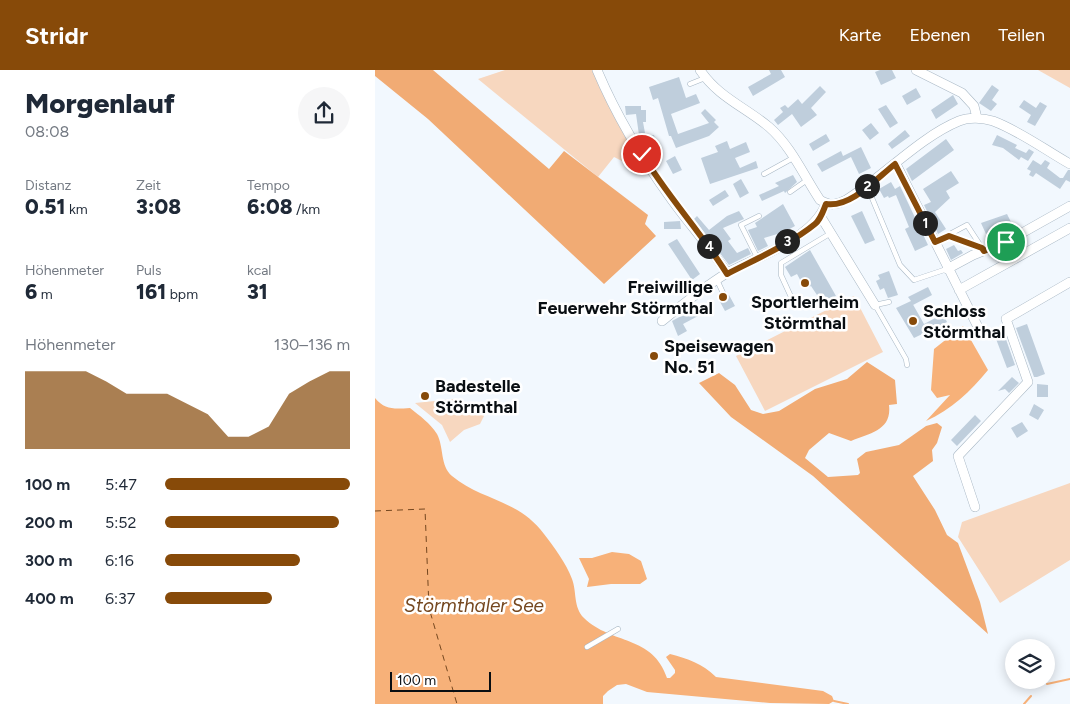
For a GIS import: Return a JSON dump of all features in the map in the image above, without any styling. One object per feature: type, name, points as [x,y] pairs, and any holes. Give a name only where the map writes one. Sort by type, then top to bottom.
[{"type":"street","points":[[597,70],[622,121],[656,177],[727,274]]},
{"type":"street","points":[[916,70],[962,92],[974,106],[977,118]]},
{"type":"street","points":[[703,74],[717,91],[769,127],[782,140],[820,200],[826,204],[840,203],[960,121],[977,118],[1006,127],[1070,164]]},
{"type":"street","points":[[895,164],[981,333]]},
{"type":"street","points":[[662,321],[717,280],[814,224],[821,217],[826,204]]},
{"type":"street","points":[[947,269],[983,250],[1006,242],[1070,206]]},
{"type":"street","points":[[821,217],[875,305]]},
{"type":"street","points":[[959,290],[1070,228]]},
{"type":"street","points":[[975,507],[958,456],[1028,382],[1006,319],[1070,282]]},
{"type":"lane","points":[[690,84],[703,74]]},
{"type":"lane","points":[[764,174],[793,158]]},
{"type":"lane","points":[[790,192],[807,180]]},
{"type":"lane","points":[[867,186],[900,265],[906,273],[914,280],[947,269]]},
{"type":"lane","points":[[757,258],[741,225],[759,216]]},
{"type":"lane","points":[[935,242],[967,225],[983,250]]},
{"type":"lane","points":[[791,299],[781,275],[781,263],[831,233]]},
{"type":"lane","points":[[949,236],[983,250]]},
{"type":"lane","points":[[717,280],[724,295]]},
{"type":"lane","points":[[889,302],[875,305],[906,359],[907,365]]},
{"type":"lane","points":[[587,647],[618,629]]},
{"type":"shaded area","points":[[375,70],[433,70],[549,169],[564,151],[648,215],[645,224],[656,236],[604,284],[428,119],[375,76]]},
{"type":"shaded area","points":[[505,70],[593,70],[636,150],[622,161],[614,157],[598,177],[478,79]]},
{"type":"shaded area","points":[[1038,70],[1070,70],[1070,88]]},
{"type":"shaded area","points":[[854,296],[883,352],[765,411],[736,356]]},
{"type":"shaded area","points":[[867,362],[895,380],[897,404],[889,405],[889,413],[884,425],[873,433],[851,441],[829,433],[809,450],[805,458],[828,477],[858,475],[860,473],[857,459],[866,452],[899,445],[926,426],[937,423],[942,427],[937,443],[932,450],[933,461],[913,476],[935,510],[947,535],[958,543],[980,602],[988,634],[813,476],[731,417],[699,383],[719,373],[735,385],[751,410],[763,414],[779,411],[815,389],[847,379]]},
{"type":"shaded area","points":[[454,399],[476,406],[484,416],[480,424],[464,430],[450,442],[442,425],[415,403]]},
{"type":"shaded area","points":[[1070,483],[1070,560],[1000,603],[958,537],[962,522]]},
{"type":"water","points":[[963,326],[988,370],[960,399],[935,417],[926,421],[950,395],[937,398],[931,390],[934,349]]},
{"type":"water","name":"Störmthaler See","points":[[375,398],[386,407],[410,408],[428,423],[437,434],[444,462],[452,476],[475,491],[511,507],[534,522],[552,544],[567,567],[572,579],[578,609],[584,618],[595,627],[642,647],[652,654],[661,664],[667,678],[670,678],[675,673],[666,657],[670,654],[700,665],[716,677],[823,691],[832,696],[834,701],[829,704],[770,703],[647,692],[626,684],[617,685],[608,691],[603,696],[603,704],[375,704]]},
{"type":"water","points":[[612,552],[629,554],[641,561],[647,579],[640,584],[611,584],[587,587],[589,579],[579,558],[592,558]]},
{"type":"building","points":[[769,70],[781,70],[785,77],[753,96],[748,87],[771,74]]},
{"type":"building","points":[[892,70],[896,78],[881,85],[875,72]]},
{"type":"building","points":[[679,77],[686,98],[696,94],[700,103],[671,114],[678,134],[709,123],[701,113],[705,109],[716,120],[714,122],[719,127],[709,136],[676,148],[671,136],[669,136],[658,98],[653,100],[649,87]]},
{"type":"building","points":[[992,85],[999,90],[992,100],[997,104],[991,111],[979,103]]},
{"type":"building","points":[[820,86],[826,92],[811,108],[817,115],[801,127],[792,114],[778,125],[774,120],[783,112],[780,108],[785,105],[788,108],[798,99],[802,104]]},
{"type":"building","points":[[916,88],[921,97],[907,105],[902,96]]},
{"type":"building","points":[[953,95],[958,104],[936,119],[931,110]]},
{"type":"building","points":[[1024,100],[1036,108],[1040,102],[1047,106],[1035,126],[1027,122],[1031,115],[1019,107]]},
{"type":"building","points":[[886,105],[898,123],[890,128],[878,109]]},
{"type":"building","points":[[625,106],[641,106],[641,110],[646,110],[646,122],[643,122],[645,133],[639,135],[636,114],[626,115]]},
{"type":"building","points":[[871,123],[879,133],[870,140],[862,130]]},
{"type":"building","points":[[905,130],[910,136],[892,149],[888,144]]},
{"type":"building","points":[[826,134],[830,141],[813,151],[809,144]]},
{"type":"building","points":[[654,135],[656,144],[644,146],[642,138]]},
{"type":"building","points":[[997,135],[1017,145],[1015,148],[1026,153],[1029,149],[1034,152],[1028,161],[1021,157],[1019,160],[1003,148],[992,145]]},
{"type":"building","points":[[946,139],[954,150],[912,181],[906,169]]},
{"type":"building","points":[[727,141],[730,149],[746,142],[750,152],[735,158],[740,168],[756,161],[758,168],[710,184],[701,158],[718,152],[715,146]]},
{"type":"building","points":[[861,147],[871,168],[859,174],[851,157],[822,172],[817,164],[841,151],[843,156]]},
{"type":"building","points":[[675,156],[682,170],[673,174],[666,161]]},
{"type":"building","points":[[1033,160],[1041,165],[1045,160],[1050,163],[1047,168],[1060,178],[1063,178],[1068,170],[1070,170],[1070,182],[1066,180],[1060,189],[1036,173],[1033,177],[1029,175],[1031,171],[1027,169]]},
{"type":"building","points":[[951,171],[959,183],[946,191],[950,198],[935,212],[946,229],[938,234],[924,205],[931,202],[923,189]]},
{"type":"building","points":[[793,175],[797,182],[785,193],[784,191],[762,201],[759,195],[779,186],[775,183]]},
{"type":"building","points":[[741,179],[749,193],[740,198],[733,184]]},
{"type":"building","points":[[891,182],[895,189],[900,186],[928,245],[915,251],[905,229],[909,227],[896,195],[884,198],[879,189]]},
{"type":"building","points":[[725,190],[729,196],[713,206],[709,200]]},
{"type":"building","points":[[783,204],[795,226],[784,232],[764,238],[768,246],[758,251],[748,230],[757,227],[755,223]]},
{"type":"building","points":[[739,211],[744,219],[723,228],[731,239],[728,241],[737,253],[748,248],[751,254],[729,265],[694,219],[697,216],[709,230],[727,216]]},
{"type":"building","points":[[862,211],[875,240],[865,244],[851,216]]},
{"type":"building","points":[[1007,214],[1014,228],[1006,232],[1003,225],[986,234],[981,223]]},
{"type":"building","points":[[680,221],[681,229],[664,229],[664,222]]},
{"type":"building","points":[[677,239],[700,274],[692,280],[668,244]]},
{"type":"building","points":[[954,245],[958,251],[961,250],[963,253],[951,260],[946,249]]},
{"type":"building","points":[[810,250],[836,296],[827,301],[824,295],[819,298],[811,286],[805,289],[797,274],[791,277],[785,267]]},
{"type":"building","points":[[889,271],[898,295],[888,298],[884,288],[880,290],[876,281],[880,279],[878,275]]},
{"type":"building","points":[[928,287],[932,295],[913,305],[924,324],[943,314],[947,322],[914,338],[896,308],[911,301],[908,297]]},
{"type":"building","points":[[729,295],[735,306],[725,311],[719,300]]},
{"type":"building","points":[[696,308],[700,315],[683,324],[687,331],[678,336],[672,321]]},
{"type":"building","points":[[1027,324],[1045,374],[1037,377],[1034,377],[1016,328]]},
{"type":"building","points":[[1002,328],[1015,365],[1007,368],[993,331]]},
{"type":"building","points":[[1012,377],[1019,383],[1009,393],[1005,389],[998,391]]},
{"type":"building","points":[[1037,384],[1048,385],[1048,397],[1037,397]]},
{"type":"building","points":[[1034,404],[1044,410],[1038,420],[1029,415]]},
{"type":"building","points":[[975,415],[981,421],[957,446],[951,440]]},
{"type":"building","points":[[1022,422],[1028,431],[1017,438],[1011,428]]},
{"type":"waterway","points":[[1055,682],[1070,679]]},
{"type":"waterway","points":[[1024,704],[1031,696]]},
{"type":"waterway","points":[[834,701],[848,704]]},
{"type":"ferry route","points":[[375,511],[425,509],[429,608],[457,704]]},
{"type":"place","name":"Sportlerheim Störmthal","points":[[805,283]]},
{"type":"place","name":"Freiwillige Feuerwehr Störmthal","points":[[723,297]]},
{"type":"place","name":"Schloss Störmthal","points":[[913,321]]},
{"type":"place","name":"Speisewagen No. 51","points":[[654,356]]},
{"type":"place","name":"Badestelle Störmthal","points":[[425,396]]},
{"type":"route","points":[[642,154],[673,202],[714,253],[727,274],[769,252],[814,224],[821,217],[826,204],[840,203],[859,193],[895,164],[935,242],[949,236],[982,248],[984,251],[1006,242]]}]
